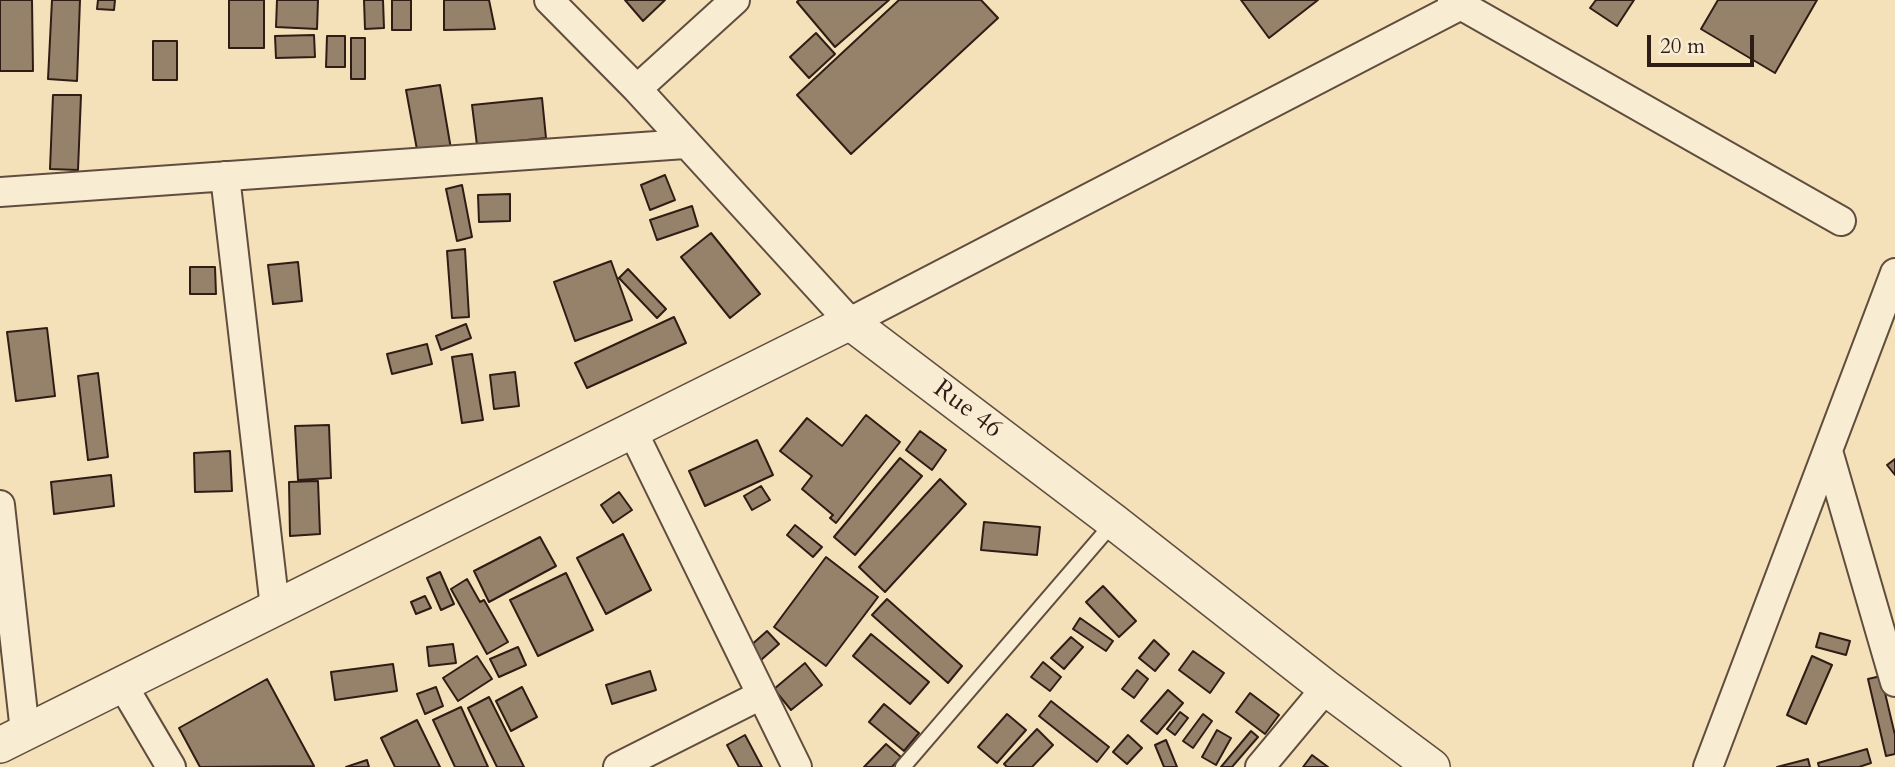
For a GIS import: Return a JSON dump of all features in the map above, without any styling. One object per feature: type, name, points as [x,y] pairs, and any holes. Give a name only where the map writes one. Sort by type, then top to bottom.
[{"type":"street","name":"Rue 46","points":[[549,0],[637,89],[850,322],[1432,767]]},
{"type":"street","points":[[637,89],[734,0]]},
{"type":"street","points":[[0,505],[12,738],[850,322],[1456,3],[1841,221]]},
{"type":"street","points":[[0,192],[685,144]]},
{"type":"street","points":[[225,176],[275,608]]},
{"type":"street","points":[[1708,767],[1895,273]]},
{"type":"street","points":[[632,430],[797,767]]},
{"type":"street","points":[[1828,451],[1895,682]]},
{"type":"street","points":[[122,684],[171,767]]},
{"type":"street","points":[[1260,767],[1326,688]]},
{"type":"street","points":[[618,767],[761,695]]},
{"type":"lane","points":[[903,767],[1114,522]]},
{"type":"building","points":[[0,0],[32,0],[33,71],[0,71]]},
{"type":"building","points":[[52,0],[80,0],[77,81],[48,79]]},
{"type":"building","points":[[98,0],[115,0],[114,10],[97,9]]},
{"type":"building","points":[[229,0],[264,0],[264,48],[229,48]]},
{"type":"building","points":[[277,0],[318,0],[317,29],[276,27]]},
{"type":"building","points":[[364,0],[383,0],[384,28],[365,29]]},
{"type":"building","points":[[392,0],[411,0],[411,30],[392,30]]},
{"type":"building","points":[[444,0],[489,0],[495,29],[444,30]]},
{"type":"building","points":[[625,0],[665,0],[643,21]]},
{"type":"building","points":[[889,0],[835,47],[797,2]]},
{"type":"building","points":[[899,0],[981,0],[998,18],[851,154],[797,95]]},
{"type":"building","points":[[1241,0],[1318,0],[1269,38]]},
{"type":"building","points":[[1596,0],[1634,0],[1617,26],[1590,8]]},
{"type":"building","points":[[1718,0],[1817,0],[1775,73],[1701,29]]},
{"type":"building","points":[[816,33],[835,54],[809,78],[790,57]]},
{"type":"building","points":[[314,35],[315,57],[276,58],[275,36]]},
{"type":"building","points":[[327,36],[345,36],[345,67],[326,67]]},
{"type":"building","points":[[351,38],[365,38],[365,79],[351,79]]},
{"type":"building","points":[[153,41],[177,41],[177,80],[153,80]]},
{"type":"building","points":[[440,85],[451,149],[418,155],[406,90]]},
{"type":"building","points":[[53,95],[81,95],[78,170],[50,169]]},
{"type":"building","points":[[542,98],[546,138],[477,145],[472,105]]},
{"type":"building","points":[[665,175],[675,200],[650,210],[641,185]]},
{"type":"building","points":[[462,185],[472,237],[457,241],[446,189]]},
{"type":"building","points":[[510,194],[510,221],[479,222],[478,195]]},
{"type":"building","points":[[692,206],[698,226],[657,240],[650,220]]},
{"type":"building","points":[[711,233],[760,294],[730,318],[681,257]]},
{"type":"building","points":[[465,249],[469,317],[452,318],[447,251]]},
{"type":"building","points":[[611,261],[632,320],[575,341],[554,282]]},
{"type":"building","points":[[298,262],[302,301],[273,304],[268,265]]},
{"type":"building","points":[[190,267],[215,267],[216,294],[190,294]]},
{"type":"building","points":[[628,269],[666,309],[657,318],[619,278]]},
{"type":"building","points":[[674,317],[686,343],[587,388],[575,363]]},
{"type":"building","points":[[466,324],[471,338],[441,350],[436,336]]},
{"type":"building","points":[[47,328],[55,396],[16,401],[7,332]]},
{"type":"building","points":[[427,344],[432,364],[392,374],[387,354]]},
{"type":"building","points":[[472,354],[483,420],[462,423],[452,357]]},
{"type":"building","points":[[515,372],[519,406],[494,409],[490,375]]},
{"type":"building","points":[[98,373],[108,457],[88,460],[78,376]]},
{"type":"building","points":[[866,415],[900,442],[836,523],[830,518],[833,515],[802,489],[812,476],[780,451],[807,418],[842,446]]},
{"type":"building","points":[[329,425],[331,478],[298,480],[295,426]]},
{"type":"building","points":[[920,431],[946,450],[932,470],[906,450]]},
{"type":"building","points":[[757,440],[773,475],[705,506],[689,471]]},
{"type":"building","points":[[230,451],[232,491],[195,492],[194,453]]},
{"type":"building","points":[[900,458],[922,476],[855,555],[834,537]]},
{"type":"building","points":[[1895,459],[1895,475],[1887,465]]},
{"type":"building","points":[[111,475],[114,506],[54,514],[51,482]]},
{"type":"building","points":[[940,479],[966,504],[885,592],[859,567]]},
{"type":"building","points":[[318,481],[320,534],[290,536],[289,482]]},
{"type":"building","points":[[761,486],[770,500],[752,510],[744,496]]},
{"type":"building","points":[[619,492],[632,510],[613,523],[601,505]]},
{"type":"building","points":[[984,522],[1040,527],[1037,555],[981,550]]},
{"type":"building","points":[[795,525],[822,547],[813,557],[787,535]]},
{"type":"building","points":[[623,534],[651,590],[606,614],[577,558]]},
{"type":"building","points":[[540,537],[556,566],[489,602],[474,571]]},
{"type":"building","points":[[826,557],[878,597],[826,666],[774,627]]},
{"type":"building","points":[[440,572],[454,604],[441,610],[427,578]]},
{"type":"building","points":[[566,573],[593,630],[538,656],[510,600]]},
{"type":"building","points":[[467,579],[480,602],[484,600],[508,642],[487,654],[451,589]]},
{"type":"building","points":[[1103,586],[1136,621],[1119,637],[1086,602]]},
{"type":"building","points":[[425,596],[431,608],[416,614],[411,602]]},
{"type":"building","points":[[887,599],[962,666],[948,683],[872,615]]},
{"type":"building","points":[[1080,618],[1113,641],[1106,651],[1073,629]]},
{"type":"building","points":[[767,631],[779,644],[761,660],[749,647]]},
{"type":"building","points":[[1820,633],[1850,641],[1846,655],[1816,647]]},
{"type":"building","points":[[871,634],[929,682],[910,704],[853,656]]},
{"type":"building","points":[[1071,637],[1083,647],[1064,669],[1051,658]]},
{"type":"building","points":[[1154,640],[1169,654],[1155,671],[1139,658]]},
{"type":"building","points":[[453,644],[456,663],[429,666],[427,647]]},
{"type":"building","points":[[518,647],[526,665],[499,677],[490,659]]},
{"type":"building","points":[[1193,651],[1224,673],[1210,693],[1179,670]]},
{"type":"building","points":[[477,656],[492,679],[458,701],[443,678]]},
{"type":"building","points":[[1812,656],[1832,665],[1806,724],[1787,715]]},
{"type":"building","points":[[1043,662],[1061,677],[1050,691],[1031,677]]},
{"type":"building","points":[[805,663],[822,685],[791,710],[774,689]]},
{"type":"building","points":[[393,664],[397,691],[335,700],[331,672]]},
{"type":"building","points":[[1137,670],[1148,679],[1134,698],[1122,689]]},
{"type":"building","points":[[650,671],[656,690],[612,704],[606,685]]},
{"type":"building","points":[[1881,676],[1895,735],[1895,754],[1886,756],[1868,679]]},
{"type":"building","points":[[267,679],[314,766],[200,767],[179,728]]},
{"type":"building","points":[[436,687],[443,706],[425,714],[417,694]]},
{"type":"building","points":[[522,687],[537,717],[511,731],[496,701]]},
{"type":"building","points":[[1168,690],[1183,703],[1157,734],[1141,721]]},
{"type":"building","points":[[1250,693],[1279,715],[1265,734],[1236,712]]},
{"type":"building","points":[[489,697],[524,767],[497,767],[468,708]]},
{"type":"building","points":[[1051,701],[1109,747],[1097,762],[1039,716]]},
{"type":"building","points":[[884,704],[919,733],[904,751],[869,722]]},
{"type":"building","points":[[461,707],[488,767],[455,767],[433,720]]},
{"type":"building","points":[[1180,712],[1188,718],[1175,735],[1167,729]]},
{"type":"building","points":[[1007,714],[1026,730],[997,763],[978,747]]},
{"type":"building","points":[[1203,714],[1212,721],[1193,748],[1183,741]]},
{"type":"building","points":[[417,720],[440,767],[395,767],[381,738]]},
{"type":"building","points":[[1037,729],[1053,745],[1032,767],[1007,767],[1004,764]]},
{"type":"building","points":[[1217,730],[1231,738],[1216,765],[1202,757]]},
{"type":"building","points":[[1251,731],[1258,737],[1232,767],[1221,767]]},
{"type":"building","points":[[745,735],[762,767],[739,767],[727,745]]},
{"type":"building","points":[[1128,735],[1142,748],[1127,764],[1113,752]]},
{"type":"building","points":[[1166,740],[1177,767],[1164,767],[1155,745]]},
{"type":"building","points":[[886,744],[901,757],[892,767],[864,767]]},
{"type":"building","points":[[1867,749],[1871,763],[1859,767],[1819,767],[1818,763]]},
{"type":"building","points":[[1312,755],[1328,767],[1303,767]]},
{"type":"building","points":[[1808,759],[1810,767],[1777,767]]},
{"type":"building","points":[[367,760],[369,767],[346,767]]}]
